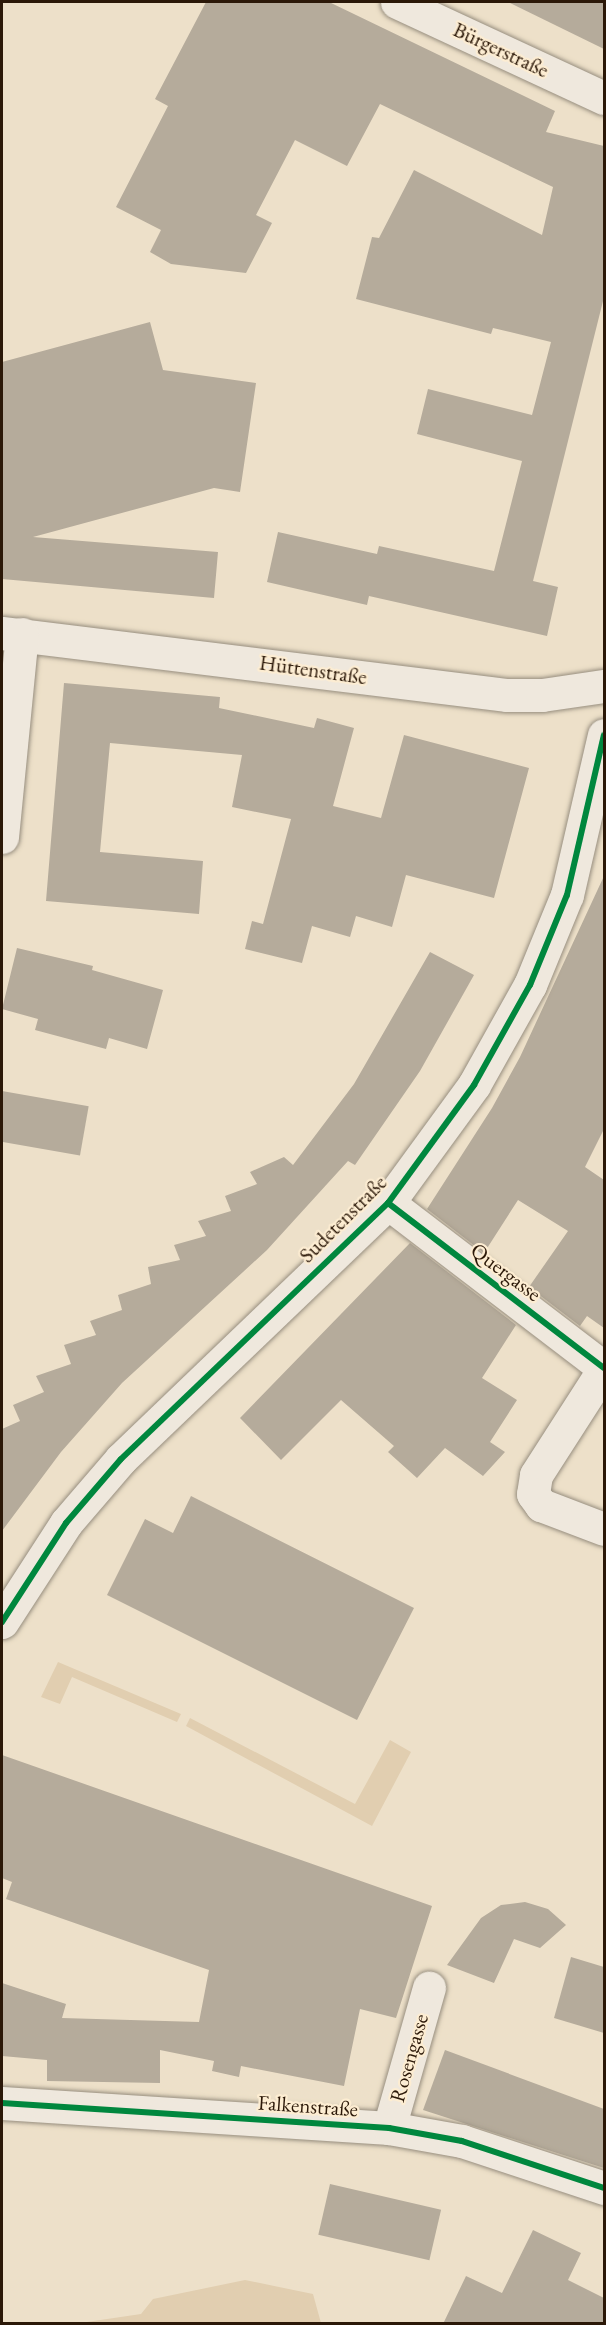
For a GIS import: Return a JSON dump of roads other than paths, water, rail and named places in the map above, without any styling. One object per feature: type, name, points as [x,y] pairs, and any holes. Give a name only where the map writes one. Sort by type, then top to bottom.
[{"type":"street","name":"Bürgerstraße","points":[[397,2],[604,98]]},
{"type":"street","name":"Hüttenstraße","points":[[2,837],[12,634],[507,695],[542,695],[604,686]]},
{"type":"street","name":"Sudetenstraße","points":[[2,1622],[66,1522],[121,1459],[388,1203],[474,1085],[530,985],[567,895],[604,735]]},
{"type":"street","name":"Quergasse","points":[[388,1203],[604,1368]]},
{"type":"street","points":[[604,1368],[536,1475],[533,1494],[542,1505],[604,1529]]},
{"type":"street","name":"Rosengasse","points":[[389,2128],[429,1988]]},
{"type":"street","name":"Falkenstraße","points":[[2,2103],[389,2128],[462,2141],[604,2188]]}]
